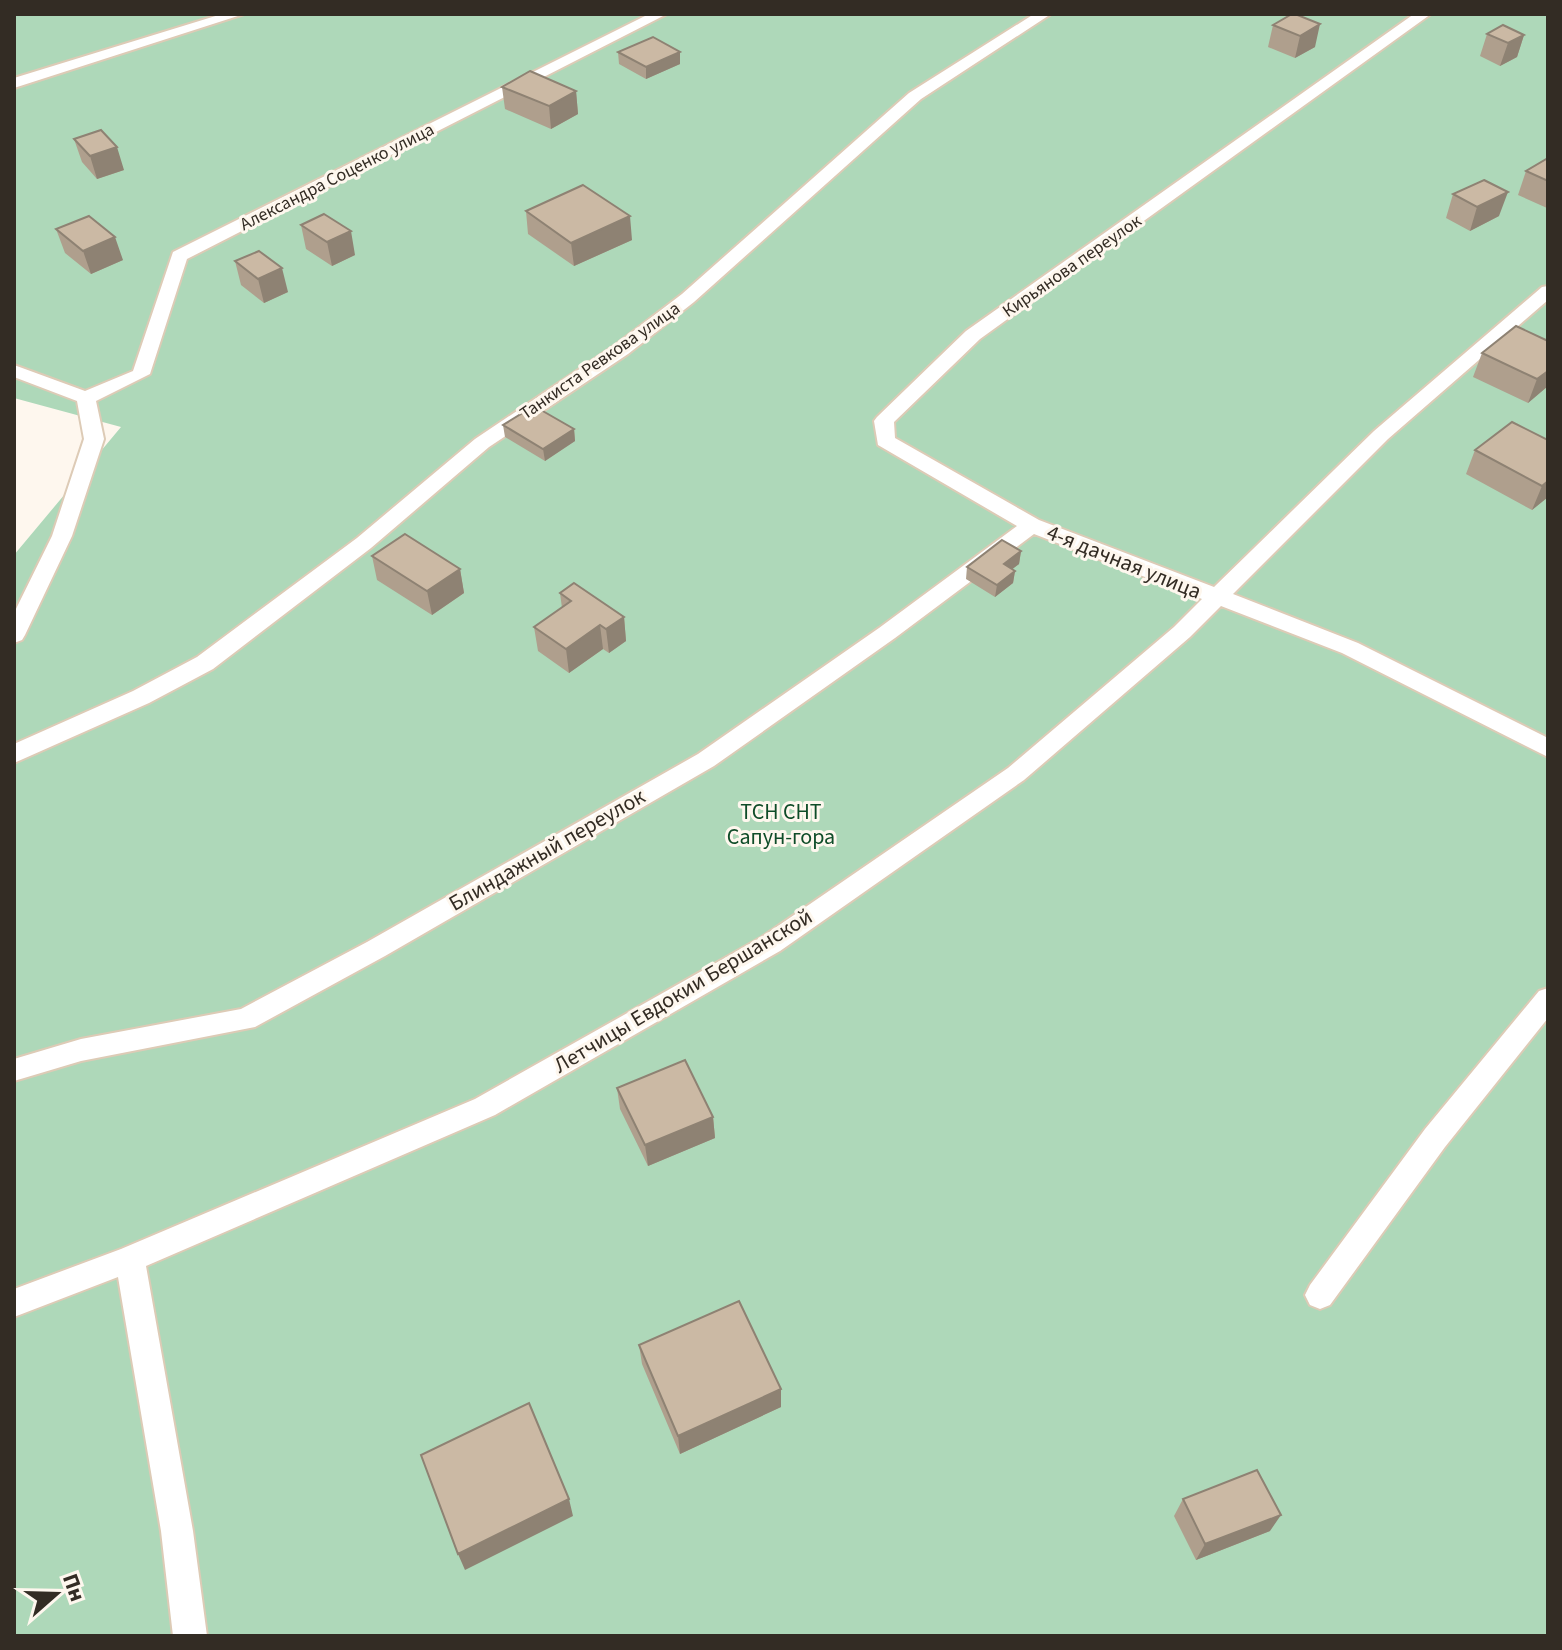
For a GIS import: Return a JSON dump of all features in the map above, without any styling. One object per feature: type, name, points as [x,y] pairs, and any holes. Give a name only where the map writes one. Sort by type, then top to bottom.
[{"type":"lane","points":[[14,83],[237,14]]},
{"type":"lane","name":"Александра Соценко улица","points":[[86,398],[141,374],[179,256],[660,14]]},
{"type":"lane","name":"Танкиста Ревкова улица","points":[[14,754],[141,697],[205,663],[364,543],[482,443],[621,350],[688,298],[915,96],[1044,14]]},
{"type":"lane","name":"Кирьянова переулок","points":[[1032,525],[885,441],[884,421],[973,335],[1424,14]]},
{"type":"lane","name":"Летчицы Евдокии Бершанской","points":[[14,1303],[130,1259],[485,1107],[771,944],[1016,774],[1182,632],[1381,435],[1548,291]]},
{"type":"lane","points":[[14,371],[86,398],[94,439],[62,536],[14,635]]},
{"type":"lane","name":"4-я дачная улица","points":[[1032,525],[1350,648],[1548,748]]},
{"type":"lane","name":"Блиндажный переулок","points":[[14,1070],[81,1050],[246,1019],[706,760],[887,633],[1032,525]]},
{"type":"lane","points":[[1320,1295],[1435,1138],[1548,999]]},
{"type":"lane","points":[[130,1259],[177,1531],[190,1636]]},
{"type":"green space","name":"ТСН СНТ Сапун-гора","points":[[14,14],[1548,14],[1548,1636],[14,1636],[14,555],[121,427],[14,398]]},
{"type":"building","points":[[1292,14],[1320,24],[1300,36],[1273,25]]},
{"type":"building","points":[[1503,25],[1524,35],[1508,43],[1487,34]]},
{"type":"building","points":[[653,37],[680,52],[646,67],[618,52]]},
{"type":"building","points":[[530,71],[576,91],[549,106],[502,87]]},
{"type":"building","points":[[101,130],[117,147],[90,156],[74,139]]},
{"type":"building","points":[[1548,158],[1548,181],[1526,171]]},
{"type":"building","points":[[1484,180],[1508,192],[1477,207],[1453,194]]},
{"type":"building","points":[[583,185],[630,216],[571,243],[526,211]]},
{"type":"building","points":[[324,214],[351,231],[327,242],[301,225]]},
{"type":"building","points":[[89,216],[115,237],[83,251],[56,229]]},
{"type":"building","points":[[259,251],[282,268],[258,279],[235,261]]},
{"type":"building","points":[[1516,326],[1548,341],[1548,371],[1537,379],[1482,353]]},
{"type":"building","points":[[534,406],[574,429],[543,449],[503,425]]},
{"type":"building","points":[[1512,422],[1548,440],[1548,481],[1542,486],[1475,450]]},
{"type":"building","points":[[405,534],[460,569],[427,591],[372,556]]},
{"type":"building","points":[[1002,540],[1021,551],[1004,564],[1015,571],[997,585],[967,567]]},
{"type":"building","points":[[574,583],[624,617],[606,629],[600,625],[566,649],[534,627],[571,601],[560,593]]},
{"type":"building","points":[[685,1060],[713,1117],[645,1145],[617,1088]]},
{"type":"building","points":[[739,1301],[781,1389],[678,1436],[639,1345]]},
{"type":"building","points":[[529,1403],[569,1499],[458,1554],[421,1455]]},
{"type":"building","points":[[1257,1470],[1281,1515],[1205,1544],[1183,1499]]}]
